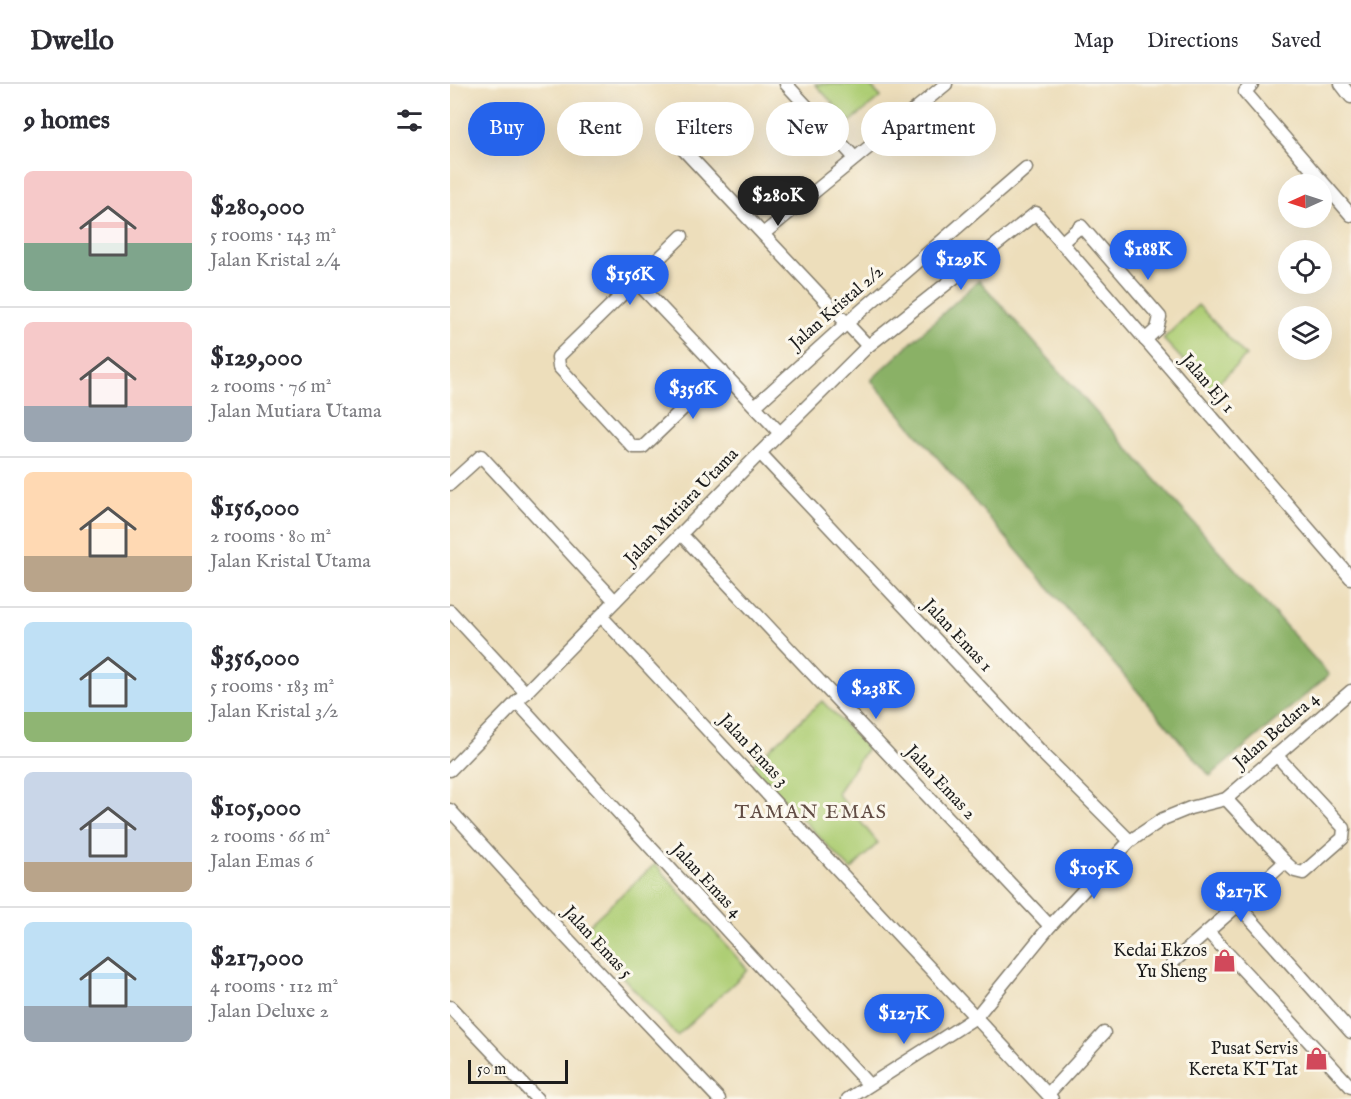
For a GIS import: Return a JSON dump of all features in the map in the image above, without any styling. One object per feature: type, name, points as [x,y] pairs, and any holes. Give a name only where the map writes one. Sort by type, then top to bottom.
[{"type":"street","points":[[786,84],[855,158]]},
{"type":"street","points":[[763,234],[946,84]]},
{"type":"street","points":[[1252,84],[1245,92],[1351,215]]},
{"type":"street","points":[[1341,84],[1351,97]]},
{"type":"street","points":[[690,156],[868,346]]},
{"type":"street","name":"Jalan Kristal 2/2","points":[[755,406],[1026,168]]},
{"type":"street","name":"Jalan EJ 1","points":[[1036,213],[1351,578]]},
{"type":"street","name":"Jalan Mutiara Utama","points":[[450,770],[868,346],[1036,213]]},
{"type":"street","points":[[1061,243],[1081,226],[1160,317],[1157,329],[1145,340]]},
{"type":"street","points":[[682,236],[558,357],[559,367],[633,447],[643,447],[722,371]]},
{"type":"street","points":[[635,280],[780,433]]},
{"type":"street","name":"Jalan Emas 1","points":[[760,453],[1044,755],[1130,841]]},
{"type":"street","points":[[450,484],[481,456],[615,601]]},
{"type":"street","name":"Jalan Emas 2","points":[[681,534],[1050,926]]},
{"type":"street","points":[[450,611],[526,693]]},
{"type":"street","name":"Jalan Emas 3","points":[[601,616],[976,1017]]},
{"type":"street","name":"Jalan Bedara 4","points":[[1226,799],[1351,691]]},
{"type":"street","name":"Jalan Emas 4","points":[[517,702],[869,1085]]},
{"type":"street","points":[[848,1099],[976,1017],[1050,926],[1130,841],[1163,819],[1190,808],[1226,799],[1285,862],[1295,871],[1303,873],[1343,838],[1344,828],[1276,755]]},
{"type":"street","name":"Jalan Emas 5","points":[[450,810],[719,1099]]},
{"type":"street","points":[[1171,969],[1173,962],[1285,862]]},
{"type":"street","points":[[1238,905],[1351,1032]]},
{"type":"street","points":[[1208,932],[1351,1087]]},
{"type":"street","points":[[450,1007],[537,1099]]},
{"type":"street","points":[[976,1017],[1050,1097],[1104,1033]]},
{"type":"green space","points":[[815,84],[868,84],[881,97],[875,102],[861,102],[861,113],[850,122],[849,102],[832,102]]},
{"type":"green space","points":[[979,280],[1329,675],[1210,776],[871,380]]},
{"type":"green space","points":[[1198,305],[1246,356],[1211,390],[1163,339]]},
{"type":"green space","points":[[822,701],[867,748],[837,793],[878,843],[851,870],[751,766]]},
{"type":"green space","points":[[655,864],[748,970],[677,1036],[581,932]]},
{"type":"place","name":"Kedai Ekzos Yu Sheng","points":[[1225,961]]},
{"type":"place","name":"Pusat Servis Kereta KT Tat","points":[[1316,1059]]},
{"type":"district","name":"TAMAN EMAS","points":[[811,812]]}]
